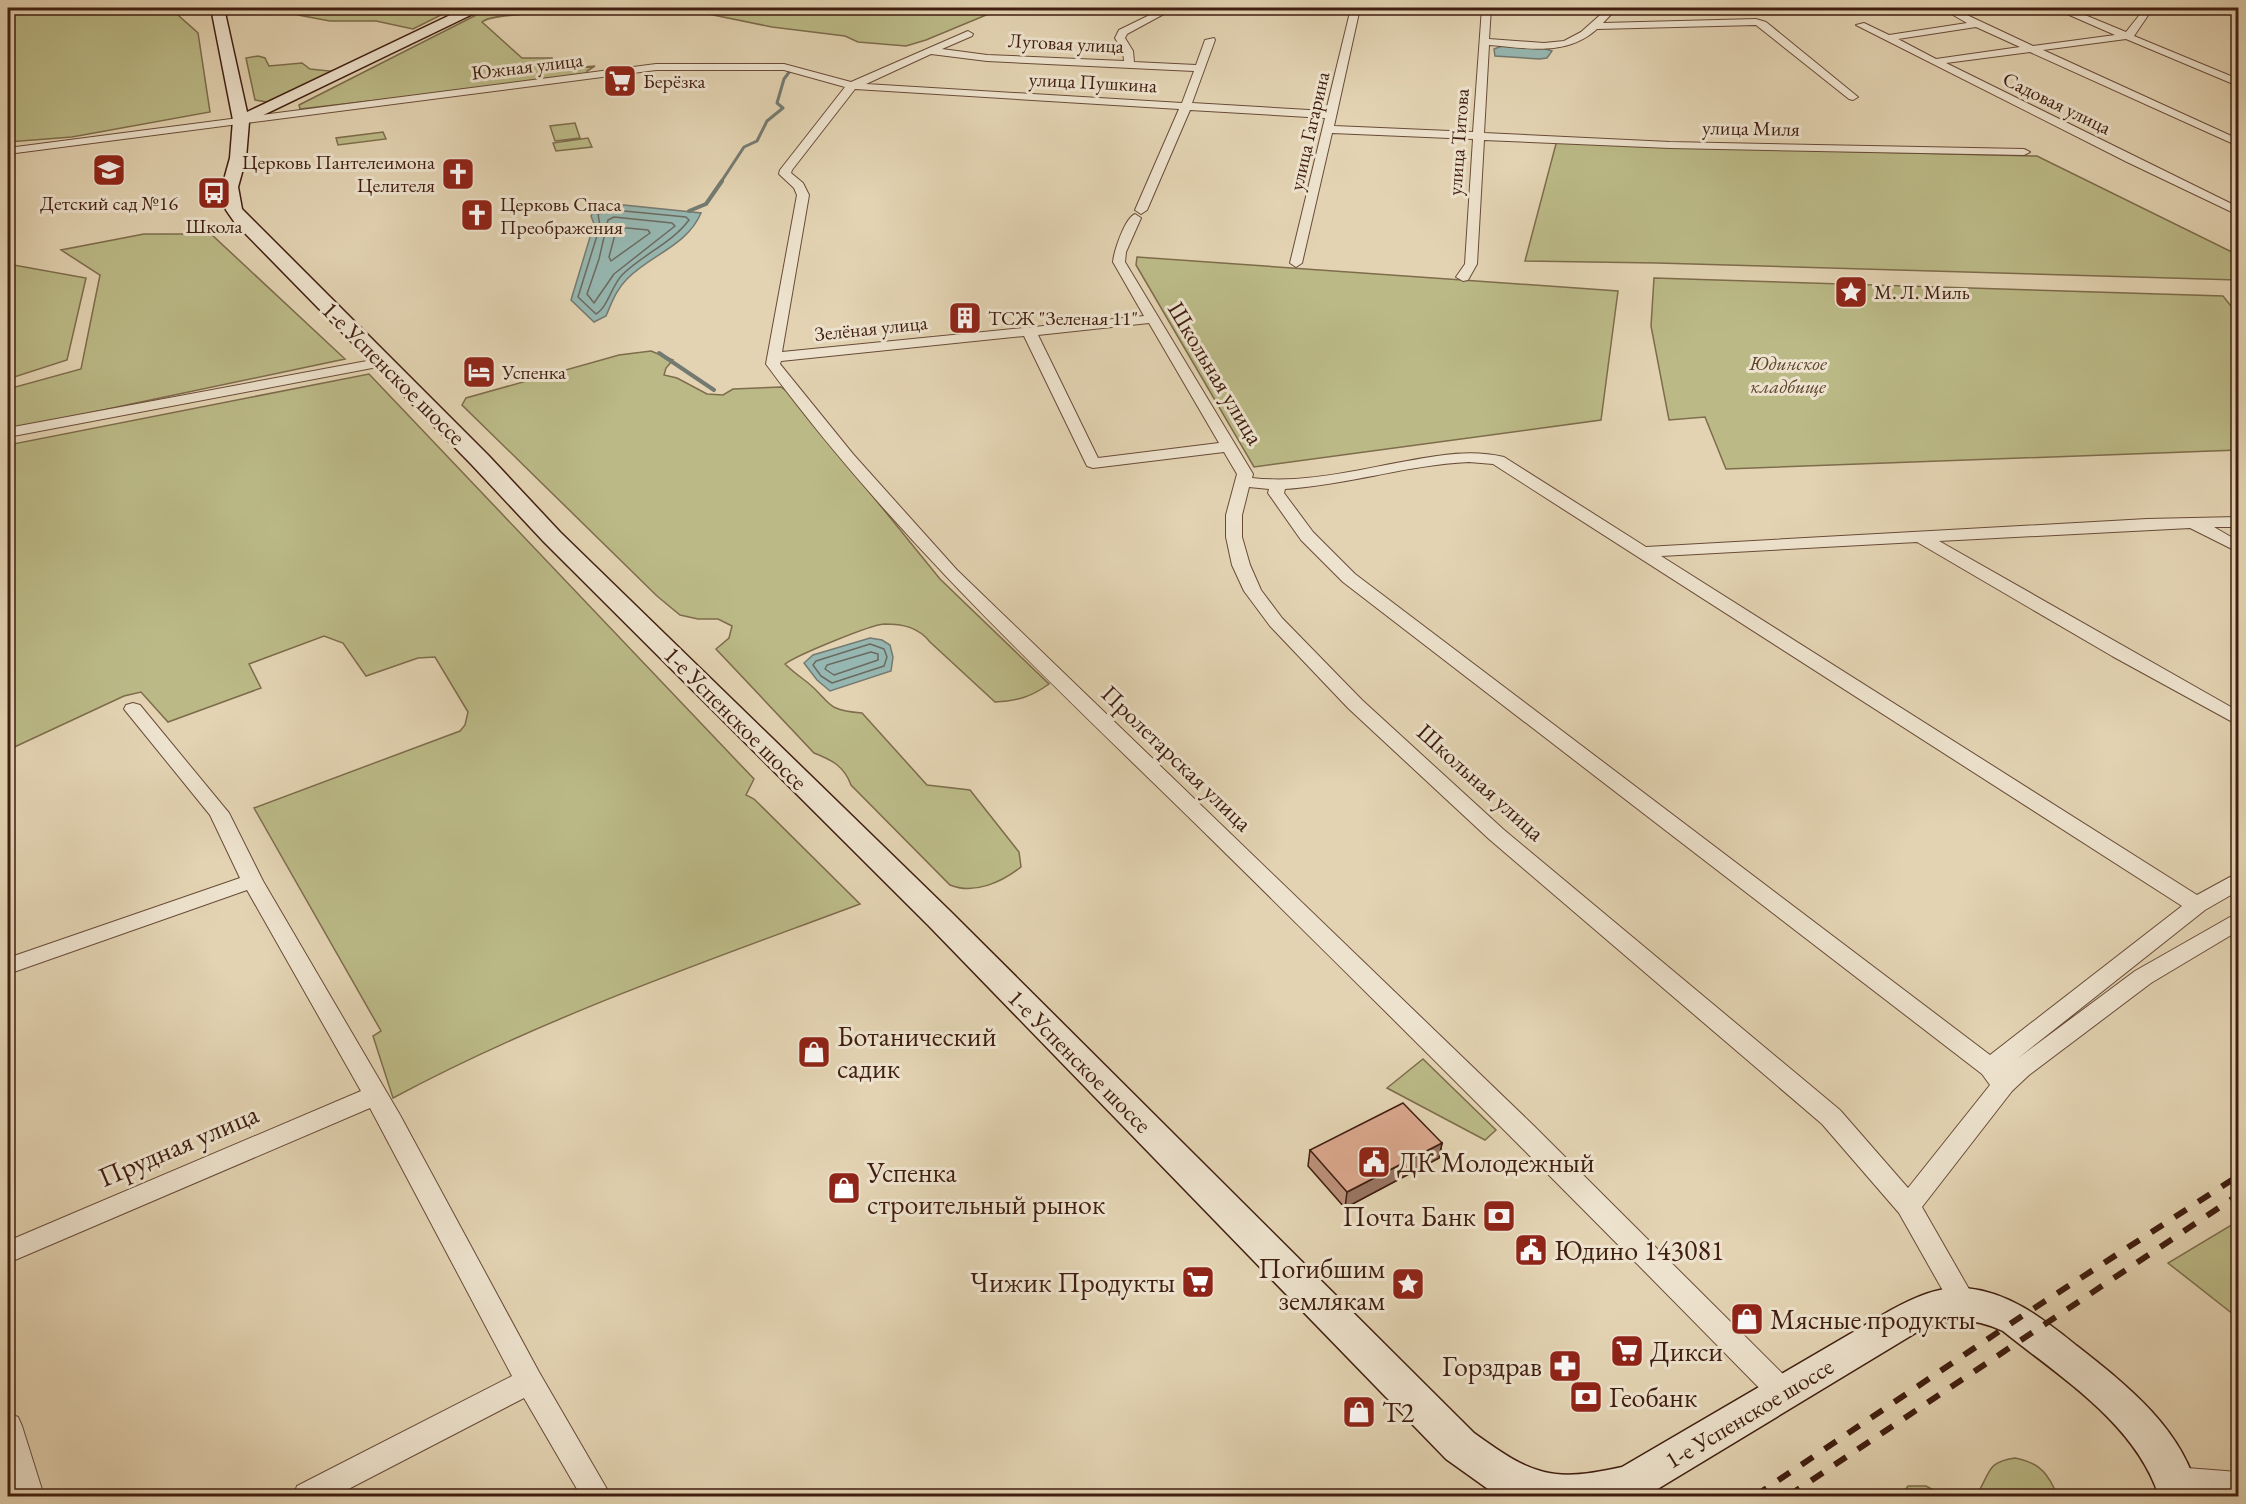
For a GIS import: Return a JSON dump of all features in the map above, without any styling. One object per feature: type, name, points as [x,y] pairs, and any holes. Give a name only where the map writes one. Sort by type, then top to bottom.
[{"type":"main road","name":"1-е Успенское шоссе","points":[[217,8],[242,120],[238,158],[230,187],[234,210],[552,537],[952,931],[1460,1446],[1496,1474],[1544,1495],[1577,1495],[1630,1484],[1904,1321],[1932,1307],[1964,1304],[1994,1310],[2016,1320],[2116,1399],[2156,1447],[2177,1488]]},
{"type":"main road","points":[[242,120],[474,8]]},
{"type":"street","name":"улица Гагарина","points":[[1296,263],[1356,8]]},
{"type":"street","name":"улица Титова","points":[[1463,277],[1471,264],[1486,42],[1486,8]]},
{"type":"street","points":[[1486,42],[1565,44],[1576,40],[1613,8]]},
{"type":"street","points":[[1946,8],[2238,143]]},
{"type":"street","points":[[2061,8],[2132,33],[2238,83]]},
{"type":"street","points":[[1933,62],[2132,33],[2150,8]]},
{"type":"street","points":[[1129,64],[1128,51],[1120,38],[1123,32],[1168,9]]},
{"type":"street","points":[[1756,22],[1758,9]]},
{"type":"street","points":[[1594,26],[1756,22],[1763,24],[1798,51],[1853,97]]},
{"type":"street","points":[[1888,38],[1977,24]]},
{"type":"street","name":"Садовая улица","points":[[1861,25],[2238,211]]},
{"type":"street","points":[[774,357],[803,195],[799,186],[784,174],[786,170],[852,86],[968,34]]},
{"type":"street","points":[[1186,106],[1210,40]]},
{"type":"street","name":"Луговая улица","points":[[930,51],[987,58],[1201,68]]},
{"type":"street","name":"Южная улица","points":[[8,151],[681,65],[784,67],[852,86]]},
{"type":"street","name":"улица Пушкина","points":[[852,86],[1332,115]]},
{"type":"street","name":"Школьная улица","points":[[1186,106],[1120,252],[1119,262],[1245,474],[1234,515],[1234,537],[1241,565],[1254,591],[1276,622],[1355,704],[1496,834],[1830,1117],[1908,1206],[1964,1304]]},
{"type":"street","points":[[1329,129],[1478,137]]},
{"type":"street","name":"улица Миля","points":[[1478,137],[2024,152]]},
{"type":"street","name":"Зелёная улица","points":[[774,357],[1152,319]]},
{"type":"street","points":[[1029,332],[1093,463],[1228,447]]},
{"type":"street","name":"Пролетарская улица","points":[[774,357],[774,364],[847,457],[951,574],[1524,1132],[1783,1393]]},
{"type":"street","points":[[8,433],[382,362]]},
{"type":"street","points":[[1243,482],[1277,486],[1448,459],[1498,460],[2197,905]]},
{"type":"street","points":[[1277,486],[1276,494],[1307,536],[1349,578],[1997,1076]]},
{"type":"street","points":[[1642,552],[1898,537],[1923,538],[2238,522]]},
{"type":"street","points":[[2195,525],[2238,547]]},
{"type":"street","points":[[1923,538],[2118,652],[2238,718]]},
{"type":"street","points":[[133,709],[219,813],[252,881],[391,1122],[529,1381],[597,1497]]},
{"type":"street","points":[[8,966],[252,881]]},
{"type":"street","points":[[1908,1206],[1997,1076],[2197,905],[2238,882]]},
{"type":"street","points":[[1997,1076],[2075,1027],[2142,977],[2238,922]]},
{"type":"street","name":"Прудная улица","points":[[8,1252],[374,1096]]},
{"type":"street","points":[[307,1497],[529,1381]]},
{"type":"street","points":[[8,1426],[30,1497]]},
{"type":"street","points":[[2177,1488],[2238,1485]]},
{"type":"green space","points":[[8,8],[170,8],[198,33],[210,112],[72,137],[8,142]]},
{"type":"green space","points":[[292,8],[455,8],[413,29],[376,21],[330,21],[298,15]]},
{"type":"green space","points":[[490,8],[528,8],[529,13],[497,17],[482,22],[522,58],[552,58],[558,69],[595,66],[587,71],[589,76],[300,109],[299,105]]},
{"type":"green space","points":[[679,8],[1003,8],[906,46],[858,42],[845,36],[772,27]]},
{"type":"green space","points":[[258,56],[265,58],[269,66],[302,63],[310,69],[330,71],[328,74],[267,102],[255,100],[246,58]]},
{"type":"green space","points":[[575,123],[580,138],[555,141],[550,126]]},
{"type":"green space","points":[[383,132],[386,139],[338,145],[336,138]]},
{"type":"green space","points":[[588,138],[592,147],[556,151],[553,143]]},
{"type":"green space","points":[[1557,140],[1669,147],[2037,156],[2238,255],[2238,280],[1525,261]]},
{"type":"green space","points":[[144,234],[211,234],[345,359],[8,430],[8,389],[81,369],[100,275],[61,250]]},
{"type":"green space","points":[[1137,257],[1618,291],[1601,420],[1254,467],[1136,265]]},
{"type":"green space","points":[[8,264],[86,278],[67,360],[8,379]]},
{"type":"green space","name":"Юдинское кладбище","points":[[1654,278],[2223,296],[2238,315],[2238,450],[1726,469],[1705,417],[1669,420],[1651,326]]},
{"type":"green space","points":[[651,351],[673,360],[666,368],[664,375],[677,378],[707,394],[723,395],[733,389],[781,387],[789,393],[940,579],[1049,684],[1024,698],[995,702],[920,633],[910,627],[891,624],[876,626],[850,635],[785,664],[829,704],[840,710],[862,713],[927,785],[970,790],[1019,852],[1021,867],[997,882],[978,888],[959,888],[950,885],[851,785],[841,768],[814,753],[716,649],[729,638],[732,626],[718,619],[698,619],[680,615],[657,596],[462,405],[466,398],[619,355]]},
{"type":"green space","points":[[369,374],[754,779],[746,795],[754,799],[860,904],[682,970],[565,1017],[449,1069],[393,1098],[373,1036],[381,1031],[254,808],[460,731],[465,725],[468,712],[435,657],[418,658],[366,676],[343,643],[324,636],[249,664],[261,688],[168,722],[141,692],[124,696],[8,750],[8,445]]},
{"type":"green space","points":[[1423,1059],[1496,1130],[1485,1140],[1387,1088]]},
{"type":"green space","points":[[2238,1221],[2238,1318],[2168,1263]]},
{"type":"green space","points":[[2015,1458],[2034,1464],[2043,1471],[2054,1488],[2052,1496],[1965,1496],[1979,1491],[1991,1468],[2000,1462]]},
{"type":"green space","points":[[1908,1486],[1926,1486],[1943,1495],[1955,1496],[1901,1496]]},
{"type":"water","points":[[1502,46],[1540,47],[1552,51],[1547,58],[1539,59],[1495,56],[1494,49]]},
{"type":"water","points":[[614,204],[701,213],[687,234],[623,283],[606,316],[594,322],[571,300],[594,224],[591,216],[603,205]]},
{"type":"water","points":[[870,638],[882,640],[890,645],[893,657],[891,671],[830,691],[817,680],[804,663],[813,655]]},
{"type":"building","name":"ДК Молодежный","points":[[1403,1103],[1442,1143],[1347,1192],[1310,1150]]},
{"type":"waterway","points":[[721,182],[744,147],[757,141],[767,121],[783,108],[777,103],[784,79],[790,71]]},
{"type":"waterway","points":[[689,211],[706,204],[722,181]]},
{"type":"waterway","points":[[659,353],[714,390]]},
{"type":"railway","points":[[1755,1496],[2016,1320],[2238,1176]]},
{"type":"railway","points":[[1788,1496],[2238,1195]]},
{"type":"place","name":"Берёзка","points":[[620,81]]},
{"type":"place","name":"Детский сад №16","points":[[109,170]]},
{"type":"place","name":"Церковь Пантелеимона Целителя","points":[[458,174]]},
{"type":"place","name":"Школа","points":[[214,193]]},
{"type":"place","name":"Церковь Спаса Преображения","points":[[477,215]]},
{"type":"place","name":"М. Л. Миль","points":[[1851,292]]},
{"type":"place","name":"ТСЖ \"Зеленая 11\"","points":[[965,318]]},
{"type":"place","name":"Успенка","points":[[479,372]]},
{"type":"place","name":"Ботанический садик","points":[[814,1052]]},
{"type":"place","name":"ДК Молодежный","points":[[1374,1162]]},
{"type":"place","name":"Успенка строительный рынок","points":[[844,1188]]},
{"type":"place","name":"Почта Банк","points":[[1499,1216]]},
{"type":"place","name":"Юдино 143081","points":[[1531,1250]]},
{"type":"place","name":"Чижик Продукты","points":[[1198,1282]]},
{"type":"place","name":"Погибшим землякам","points":[[1408,1284]]},
{"type":"place","name":"Мясные продукты","points":[[1747,1319]]},
{"type":"place","name":"Дикси","points":[[1627,1351]]},
{"type":"place","name":"Горздрав","points":[[1565,1366]]},
{"type":"place","name":"Геобанк","points":[[1586,1397]]},
{"type":"place","name":"T2","points":[[1359,1412]]}]
